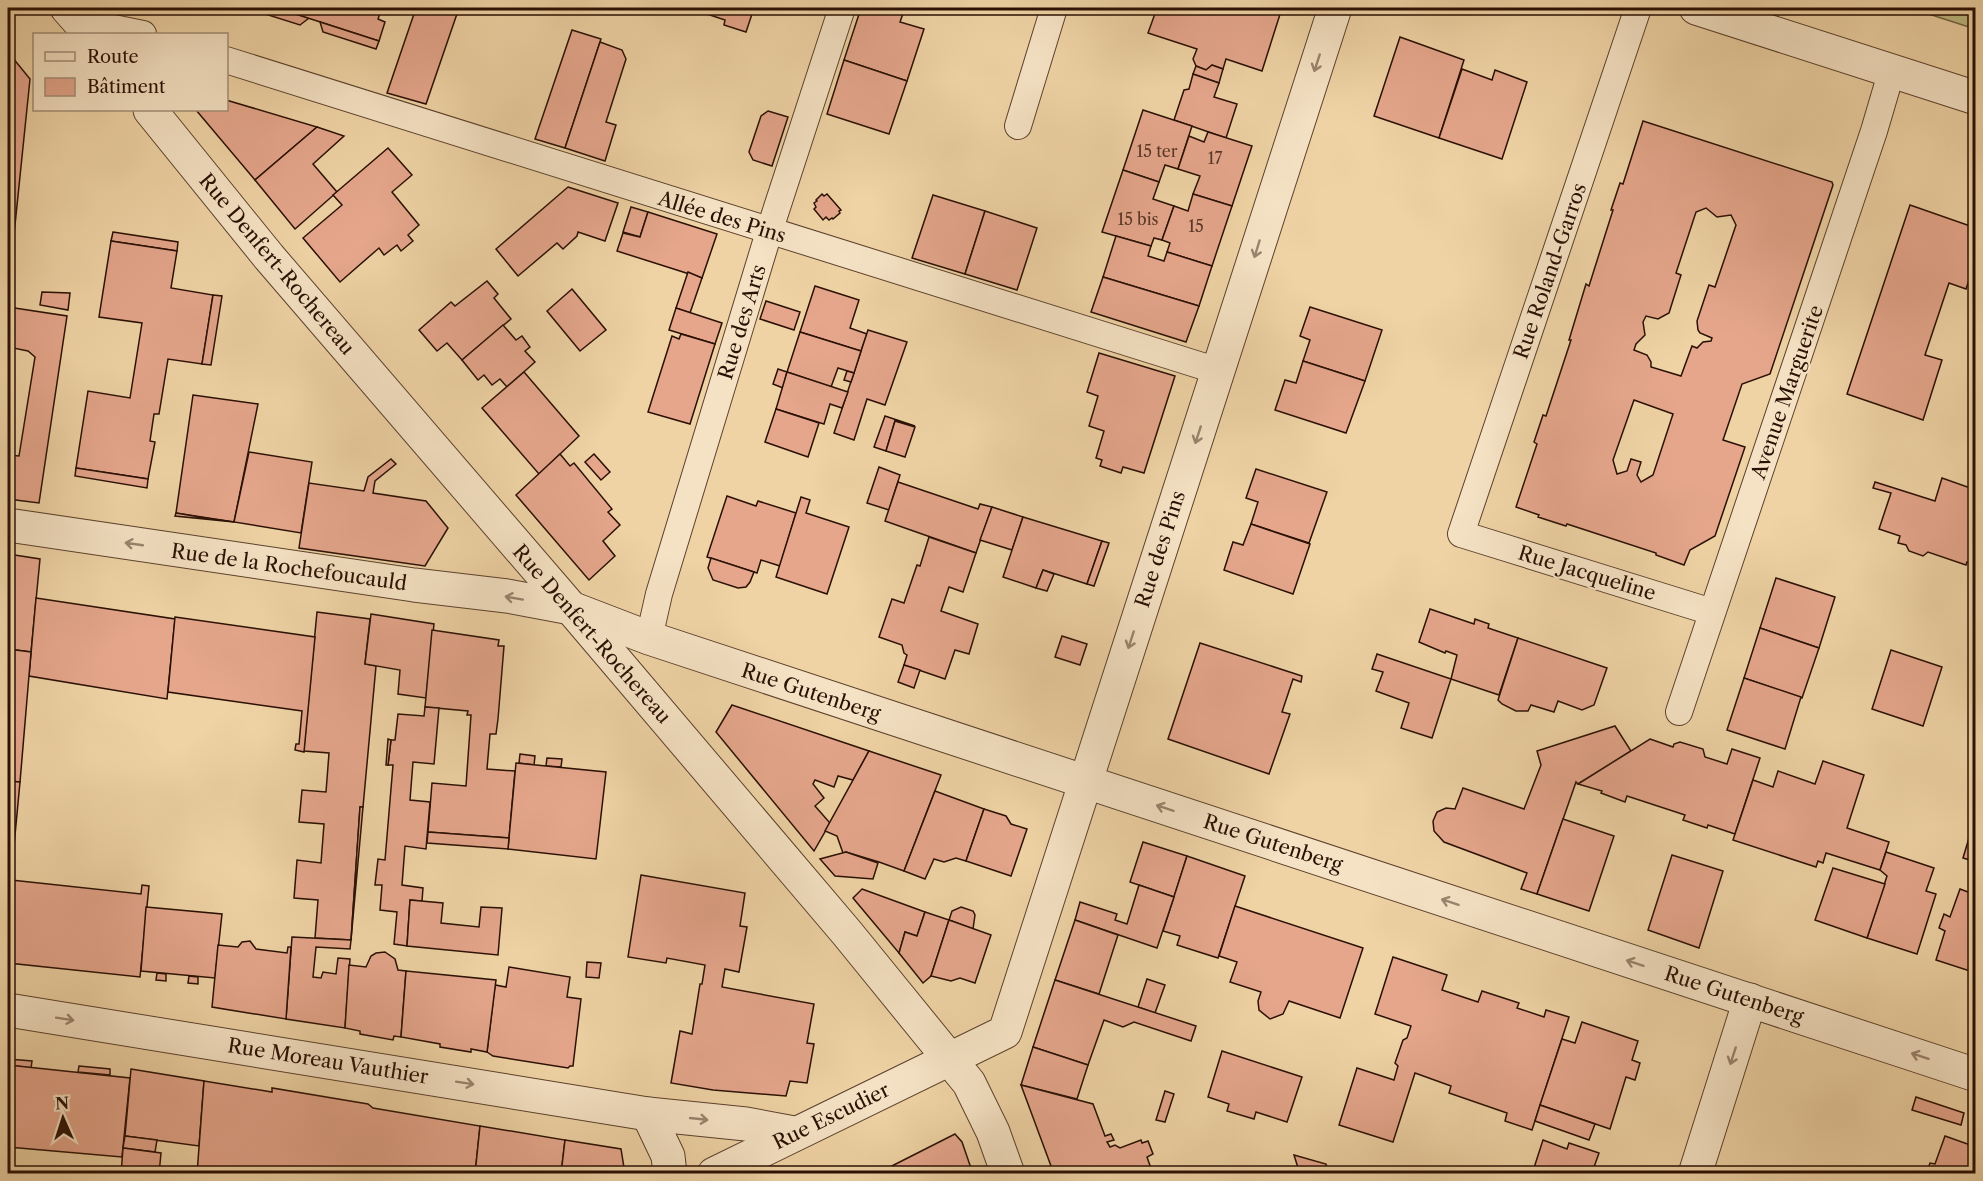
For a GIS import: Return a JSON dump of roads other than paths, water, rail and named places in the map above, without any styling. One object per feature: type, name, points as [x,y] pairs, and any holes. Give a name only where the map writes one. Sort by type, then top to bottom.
[{"type":"street","name":"Rue des Pins","points":[[949,1059],[1005,1032],[1335,8]]},
{"type":"street","points":[[1696,8],[1976,98]]},
{"type":"street","name":"Rue Denfert-Rochereau","points":[[151,111],[269,258],[847,933],[969,1083],[993,1132],[1008,1173]]},
{"type":"street","name":"Rue de la Rochefoucauld","points":[[8,525],[414,585],[507,596],[571,608]]},
{"type":"street","name":"Rue Gutenberg","points":[[571,608],[649,638],[1976,1075]]},
{"type":"street","points":[[1695,1173],[1750,1000]]},
{"type":"street","name":"Rue Moreau Vauthier","points":[[8,1010],[648,1114],[746,1124],[794,1133]]},
{"type":"street","name":"Rue Escudier","points":[[714,1173],[949,1059]]},
{"type":"street","points":[[648,1114],[668,1156],[670,1173]]},
{"type":"lane","name":"Rue des Arts","points":[[649,638],[663,583],[769,232],[842,8]]},
{"type":"lane","points":[[1018,126],[1054,8]]},
{"type":"lane","name":"Rue Roland-Garros","points":[[1461,534],[1638,8]]},
{"type":"lane","points":[[78,21],[138,33]]},
{"type":"lane","name":"Allée des Pins","points":[[228,61],[1218,371]]},
{"type":"lane","name":"Avenue Marguerite","points":[[1679,712],[1874,131],[1892,70]]},
{"type":"lane","name":"Rue Jacqueline","points":[[1461,534],[1712,612]]}]
